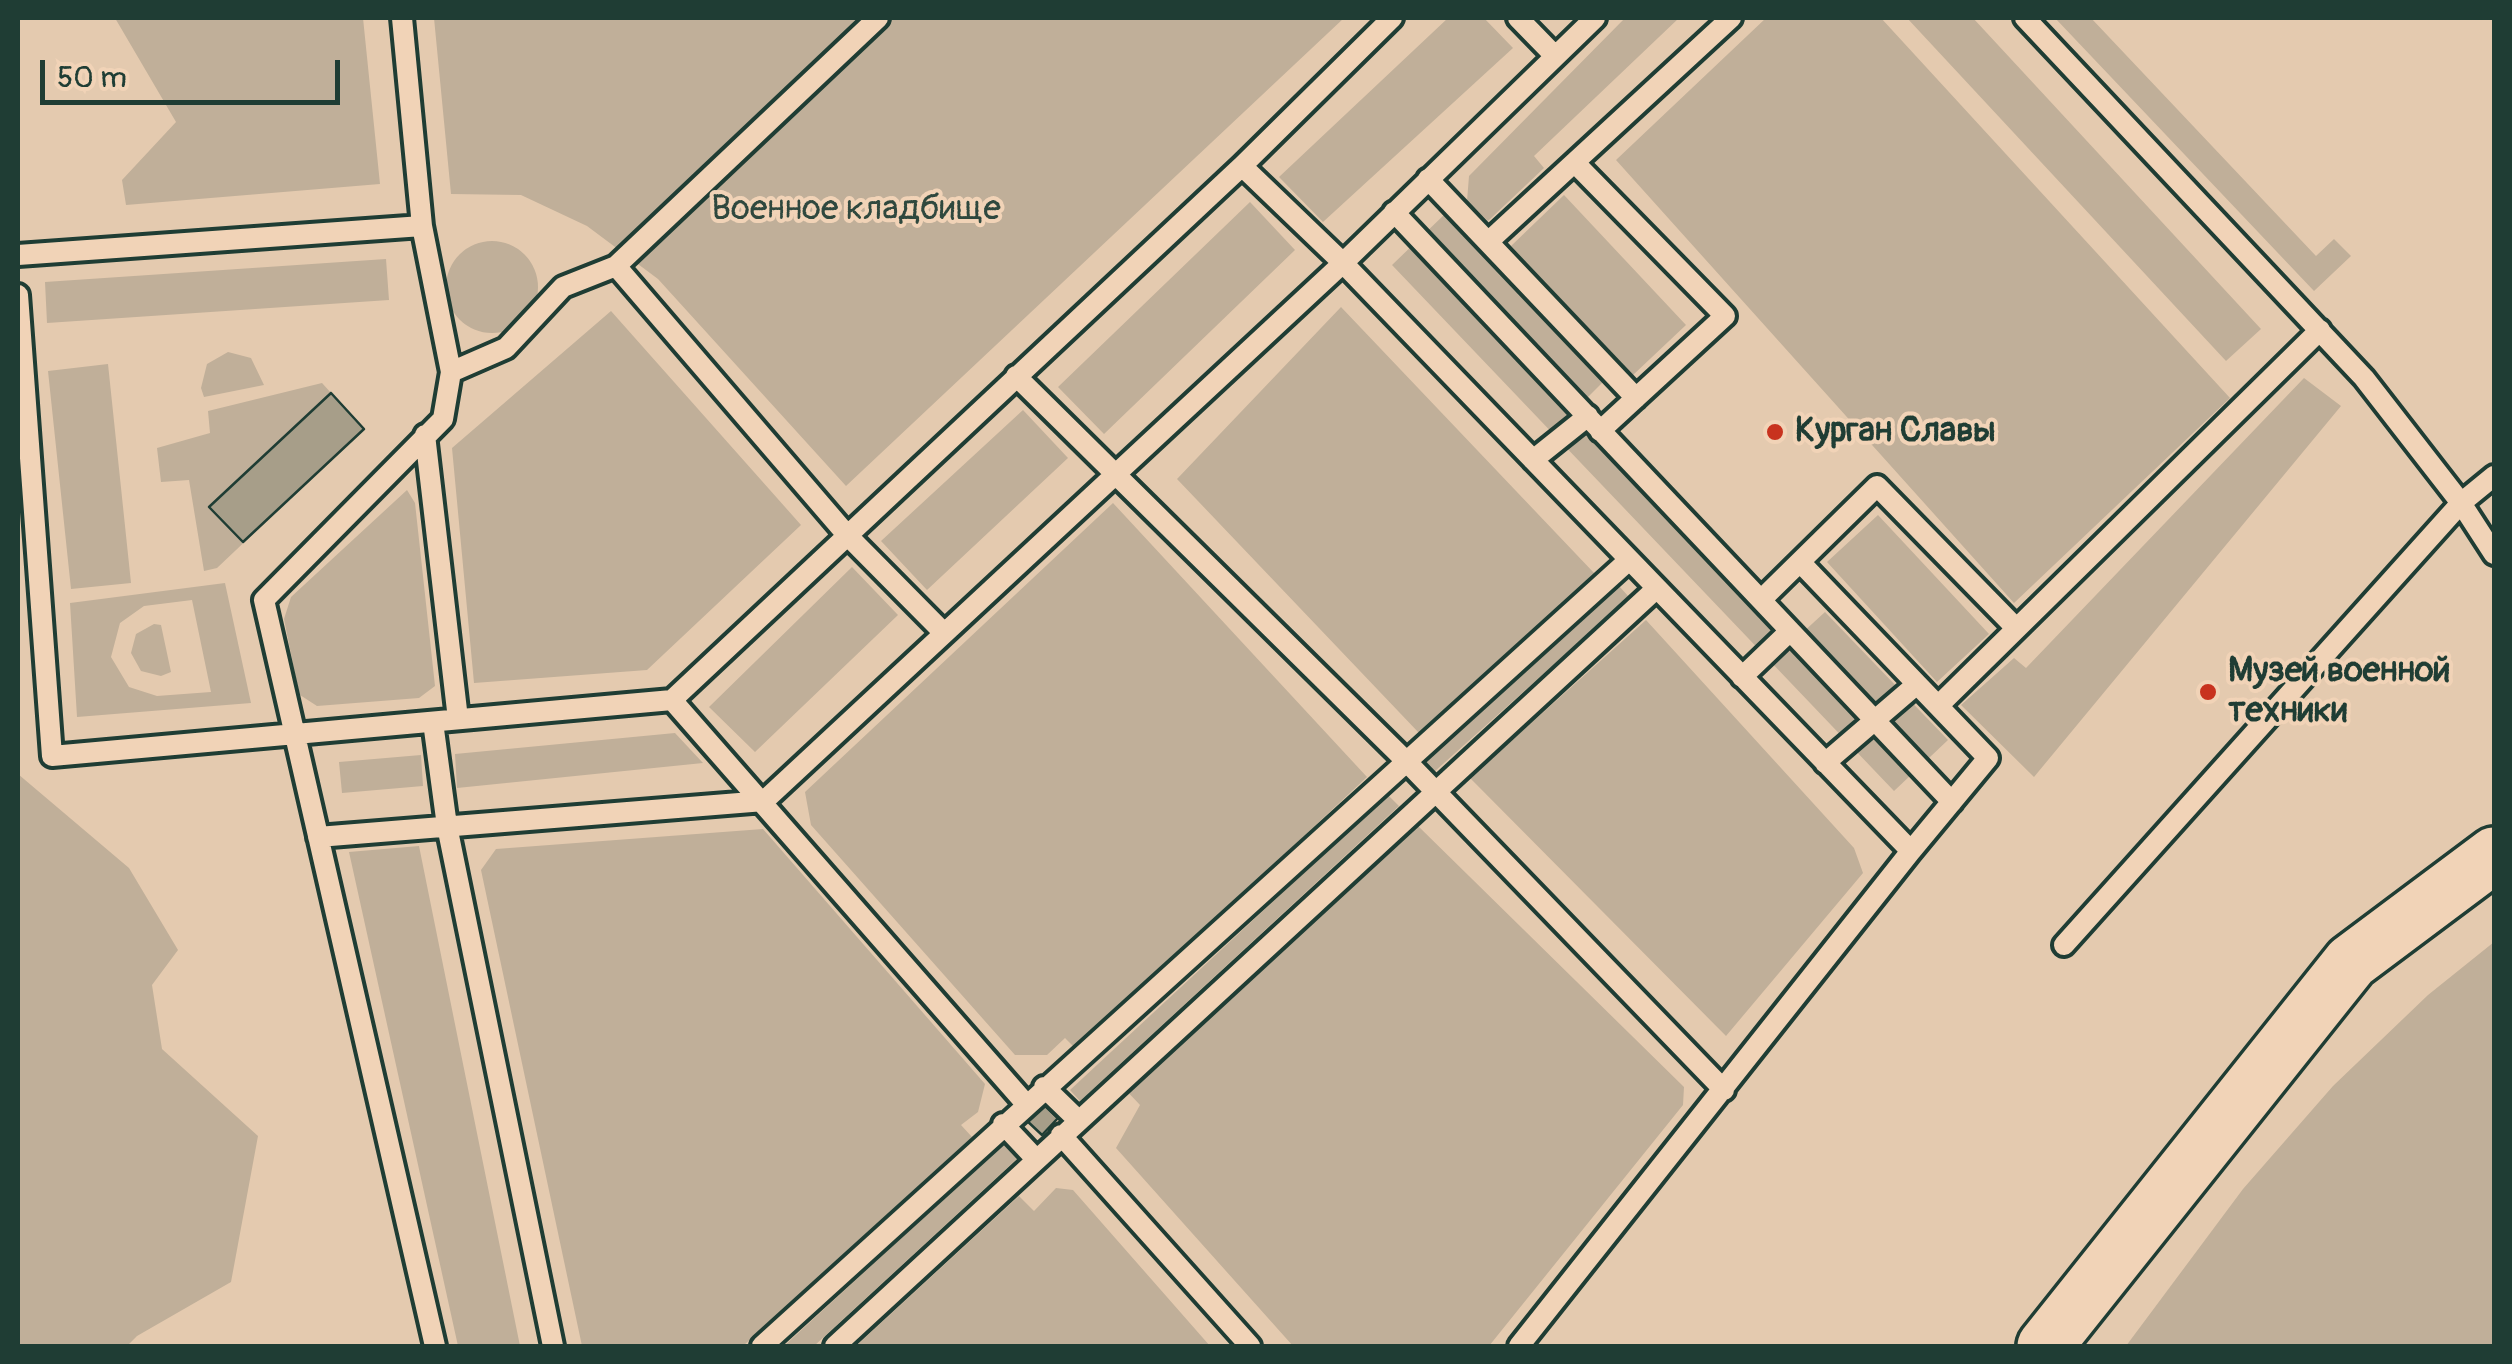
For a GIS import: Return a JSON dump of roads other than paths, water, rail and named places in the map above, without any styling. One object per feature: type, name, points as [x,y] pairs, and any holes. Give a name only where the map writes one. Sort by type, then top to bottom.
[{"type":"main road","points":[[2045,1346],[2351,962],[2494,855]]},
{"type":"lane","points":[[402,18],[422,226],[451,372],[444,419],[264,600],[435,1346]]},
{"type":"lane","points":[[451,372],[506,348],[564,287],[616,266],[878,18]]},
{"type":"lane","points":[[18,295],[52,756],[672,700],[1242,166],[1392,18]]},
{"type":"lane","points":[[1518,18],[1555,56]]},
{"type":"lane","points":[[318,837],[764,801],[1342,262],[1595,18]]},
{"type":"lane","points":[[1488,242],[1731,18]]},
{"type":"lane","points":[[2025,18],[2364,378],[2461,502],[2494,554]]},
{"type":"lane","points":[[1533,460],[1636,398],[1725,316],[1576,164]]},
{"type":"lane","points":[[1242,166],[1342,262],[1911,852]]},
{"type":"lane","points":[[1428,179],[1636,398]]},
{"type":"lane","points":[[1394,212],[1952,802]]},
{"type":"lane","points":[[18,255],[422,226]]},
{"type":"lane","points":[[616,266],[847,535],[944,634]]},
{"type":"lane","points":[[1938,706],[2320,330]]},
{"type":"lane","points":[[1016,376],[1434,790],[1724,1090]]},
{"type":"lane","points":[[425,435],[458,719]]},
{"type":"lane","points":[[2064,945],[2461,502],[2494,476]]},
{"type":"lane","points":[[1761,600],[1876,486],[2016,628]]},
{"type":"lane","points":[[762,1346],[1044,1086],[1629,560]]},
{"type":"lane","points":[[1519,1346],[1988,758],[1800,562]]},
{"type":"lane","points":[[834,1346],[1657,588]]},
{"type":"lane","points":[[1742,677],[1789,632]]},
{"type":"lane","points":[[1826,763],[1916,684]]},
{"type":"lane","points":[[672,700],[1026,1104]]},
{"type":"lane","points":[[433,722],[447,826],[553,1346]]},
{"type":"lane","points":[[1044,1086],[1078,1120]]},
{"type":"lane","points":[[1003,1124],[1036,1158]]},
{"type":"lane","points":[[1062,1135],[1250,1346]]},
{"type":"place","name":"Курган Славы","points":[[1775,432]]},
{"type":"place","name":"Музей военной техники","points":[[2208,692]]},
{"type":"park label","name":"Военное кладбище","points":[[856,210]]}]
